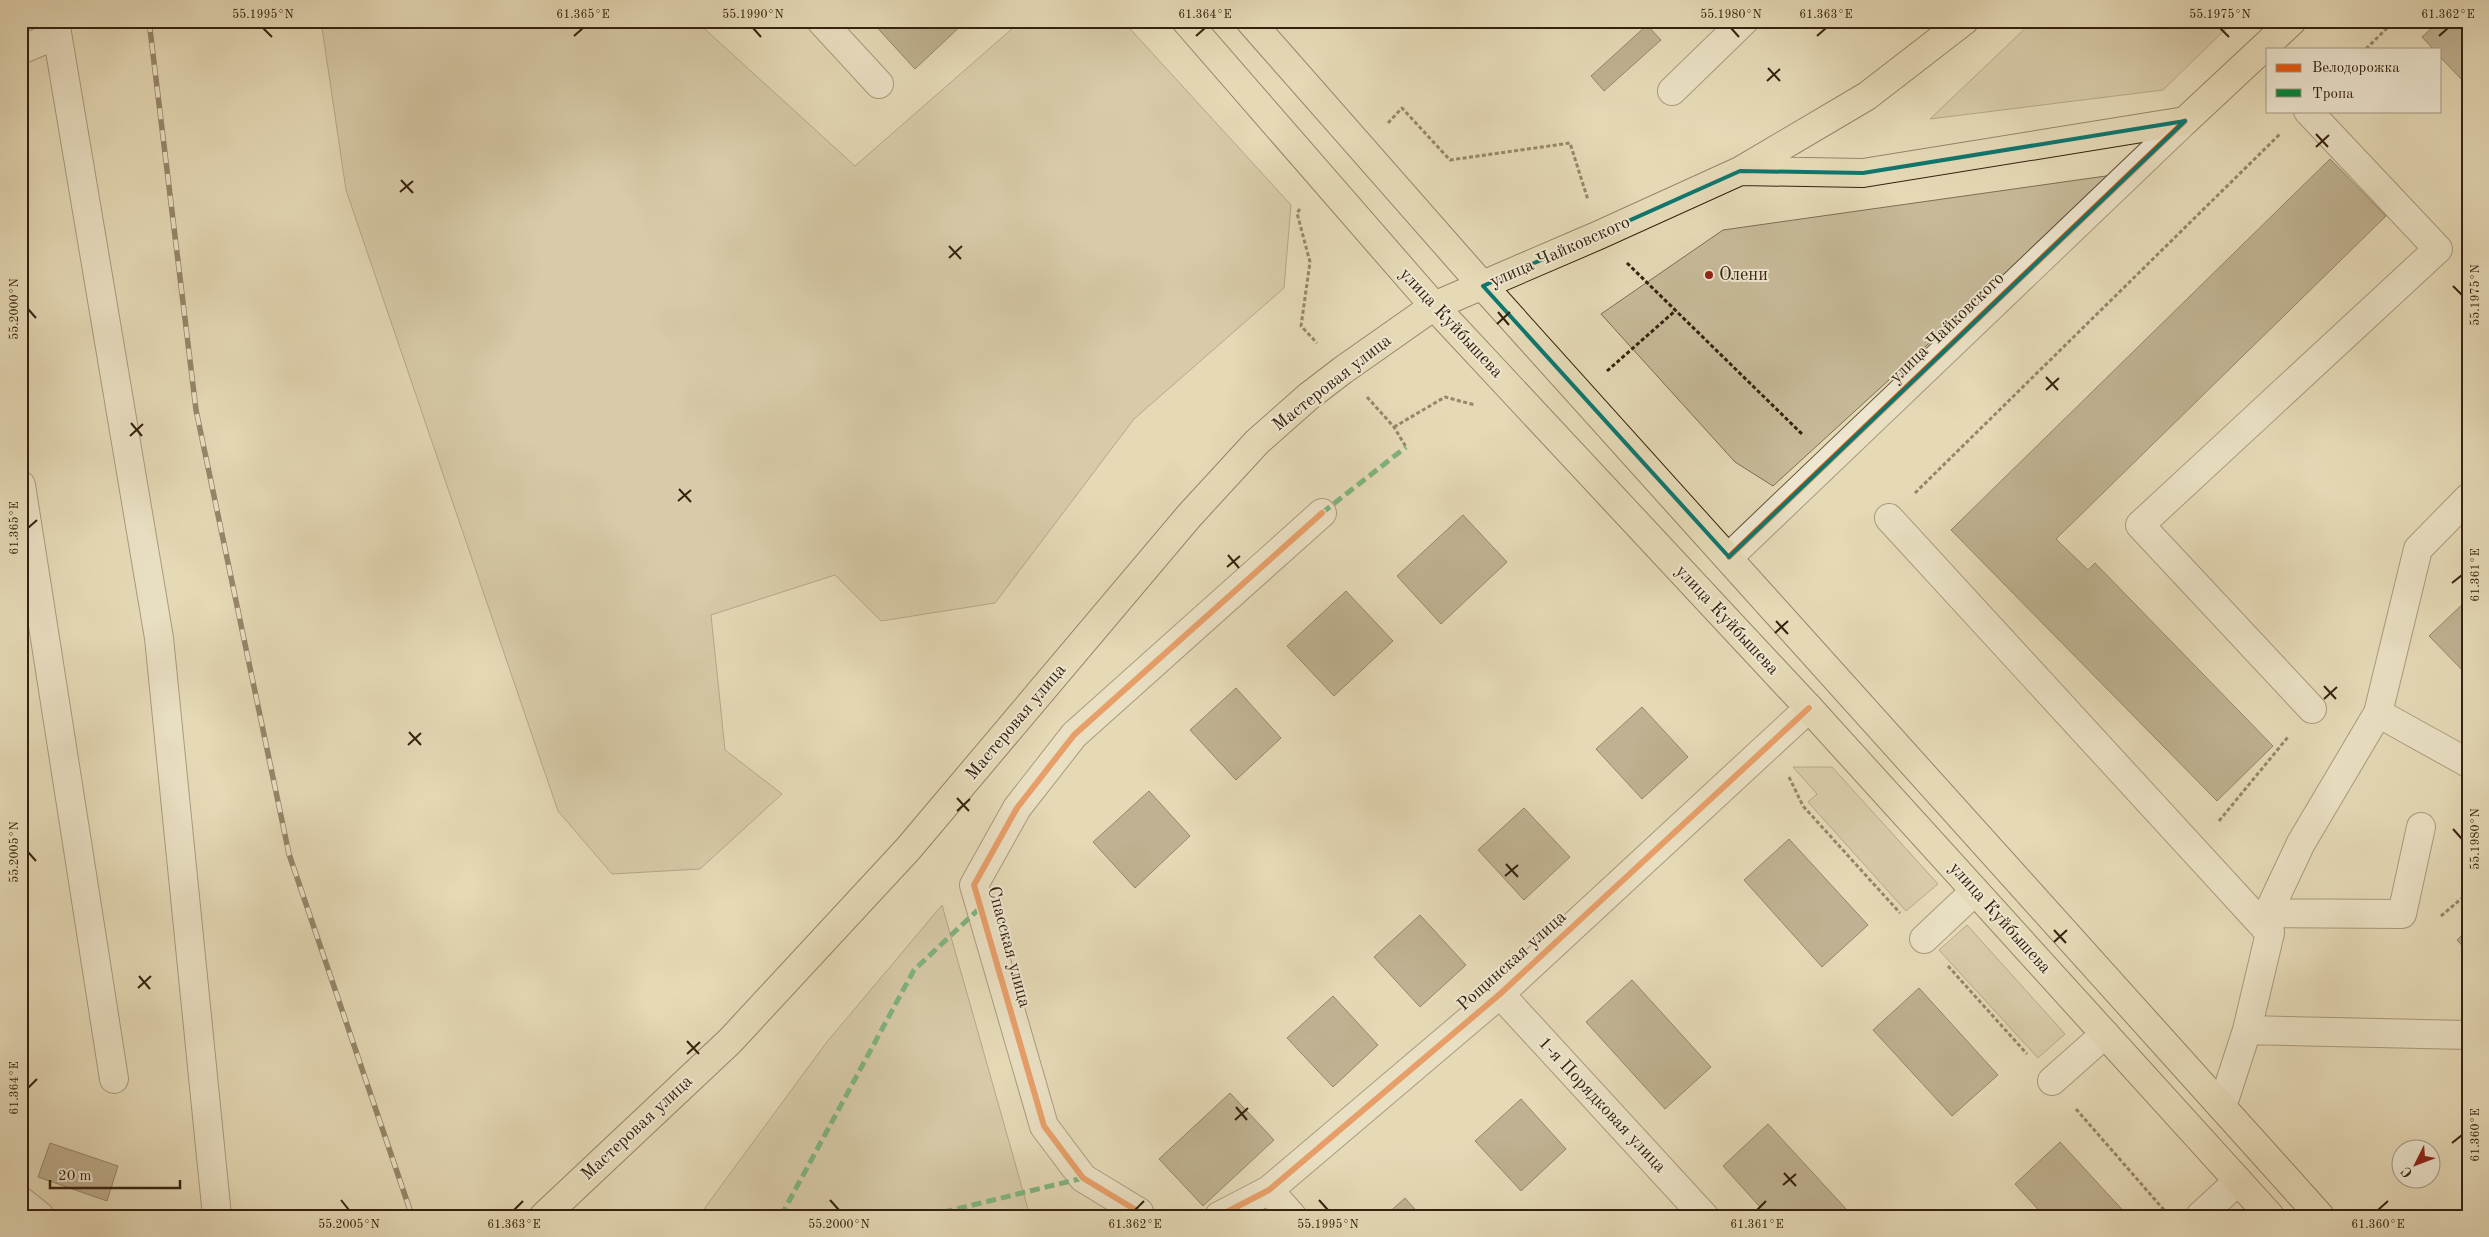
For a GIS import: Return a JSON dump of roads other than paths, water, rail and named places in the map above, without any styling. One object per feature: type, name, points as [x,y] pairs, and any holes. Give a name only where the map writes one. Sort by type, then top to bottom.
[{"type":"main road","name":"улица Куйбышева","points":[[1186,21],[1434,306],[1809,708],[2270,1216]]},
{"type":"main road","points":[[1250,21],[1483,286],[1729,557],[2320,1216]]},
{"type":"main road","name":"улица Чайковского","points":[[1434,306],[1740,171],[1867,96],[1964,21]]},
{"type":"main road","name":"улица Чайковского","points":[[2272,48],[2292,21]]},
{"type":"main road","name":"улица Чайковского","points":[[1740,171],[1863,173],[2185,121],[2262,61]]},
{"type":"main road","name":"Мастеровая улица","points":[[544,1216],[730,1041],[908,849],[1190,516],[1257,442],[1342,370],[1434,306]]},
{"type":"street","points":[[821,21],[879,84]]},
{"type":"street","points":[[1672,91],[1744,21]]},
{"type":"street","points":[[21,50],[56,28],[159,638],[217,1216]]},
{"type":"street","points":[[2309,112],[2438,248],[2140,525],[2312,709]]},
{"type":"street","name":"улица Чайковского","points":[[1729,557],[2185,121]]},
{"type":"street","points":[[21,485],[114,1079]]},
{"type":"street","points":[[2222,1106],[2247,1030],[2269,923],[2301,843],[2378,713],[2418,549],[2468,498]]},
{"type":"street","name":"Спасская улица","points":[[1139,1215],[1083,1178],[1044,1126],[974,885],[1017,808],[1074,735],[1322,513]]},
{"type":"street","points":[[1889,518],[2194,850],[2269,923],[2402,914],[2421,827]]},
{"type":"street","name":"Рощинская улица","points":[[1219,1216],[1269,1190],[1500,994],[1809,708]]},
{"type":"street","points":[[2378,713],[2468,763]]},
{"type":"street","points":[[1924,939],[1975,891]]},
{"type":"street","name":"1-я Порядковая улица","points":[[1500,994],[1704,1216]]},
{"type":"street","points":[[2247,1030],[2468,1034]]},
{"type":"street","points":[[2052,1081],[2105,1034]]},
{"type":"street","points":[[2200,1216],[2238,1181]]},
{"type":"street","points":[[1269,1190],[1292,1216]]},
{"type":"street","points":[[21,1201],[40,1216]]},
{"type":"railway","points":[[149,21],[196,410],[289,854],[412,1216]]},
{"type":"place","name":"Олени","points":[[1709,275]]}]
